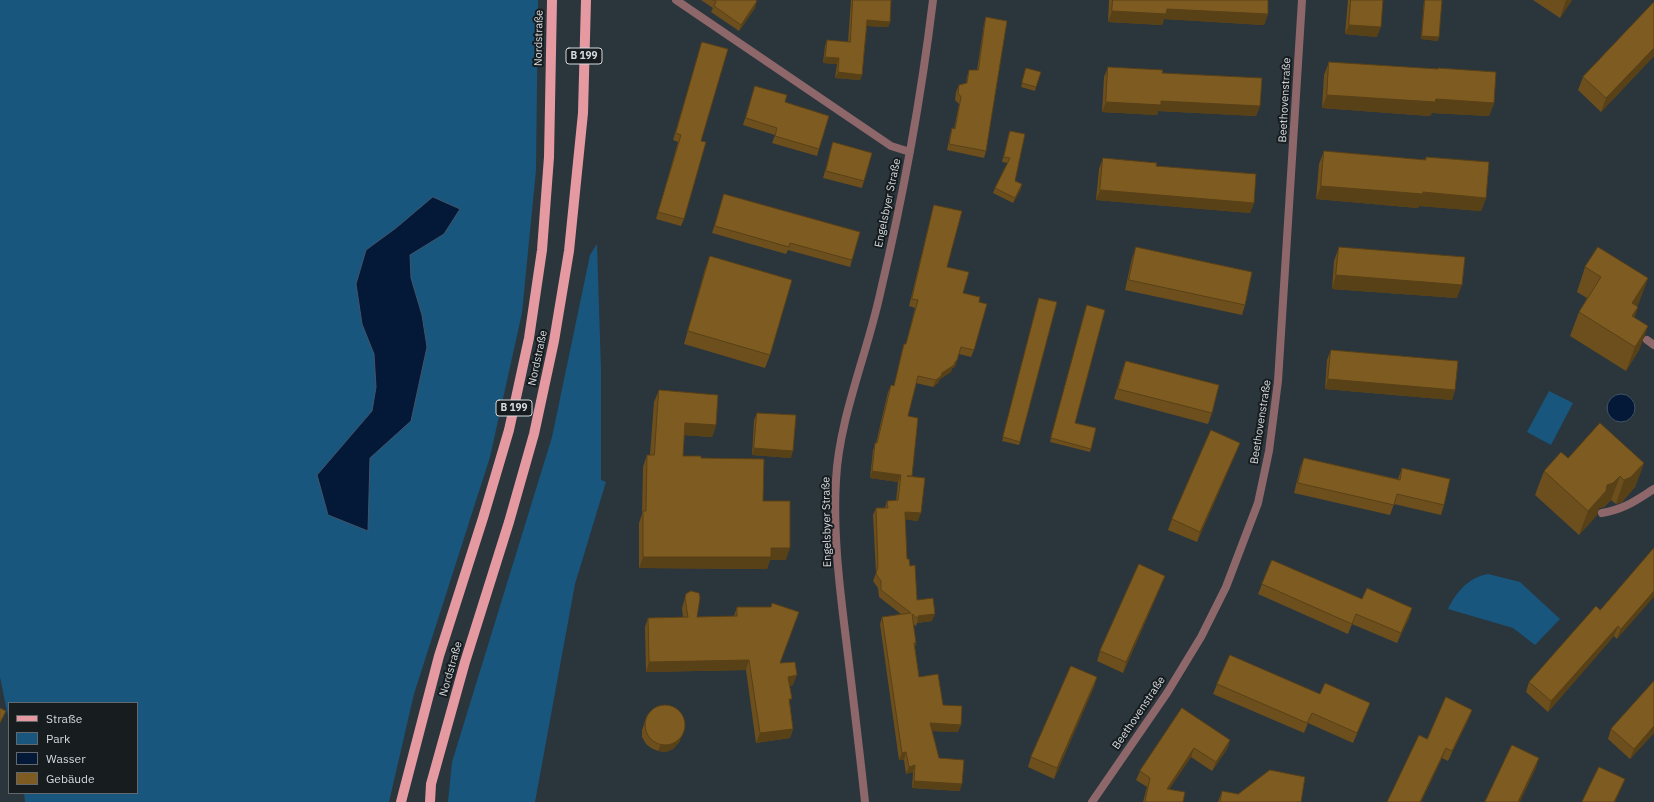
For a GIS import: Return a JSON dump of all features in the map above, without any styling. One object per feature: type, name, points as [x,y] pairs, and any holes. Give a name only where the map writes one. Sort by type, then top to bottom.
[{"type":"main road","name":"Nordstraße","points":[[401,802],[439,656],[483,518],[509,430],[529,338],[542,250],[549,157],[552,0]]},
{"type":"main road","name":"Nordstraße","points":[[430,802],[431,784],[463,670],[510,522],[534,434],[554,341],[569,251],[583,113],[586,0]]},
{"type":"street","name":"Engelsbyer Straße","points":[[676,0],[892,146],[910,152]]},
{"type":"street","name":"Engelsbyer Straße","points":[[865,802],[841,598],[836,540],[836,481],[840,441],[880,295],[910,152],[926,61],[933,0]]},
{"type":"street","name":"Beethovenstraße","points":[[1092,802],[1167,693],[1201,637],[1226,587],[1258,503],[1269,451],[1278,381],[1302,0]]},
{"type":"street","points":[[1647,340],[1654,346]]},
{"type":"street","points":[[1602,513],[1619,510],[1654,489]]},
{"type":"green space","points":[[0,0],[538,0],[536,170],[522,313],[490,457],[414,694],[389,802],[25,802],[24,794],[138,794],[138,702],[8,702],[8,716],[0,677]]},
{"type":"green space","points":[[597,244],[601,370],[601,480],[606,482],[575,584],[535,802],[448,802],[452,762],[552,437],[590,255]]},
{"type":"green space","points":[[1549,391],[1573,403],[1551,445],[1527,432]]},
{"type":"green space","points":[[1488,574],[1520,582],[1560,619],[1535,645],[1513,628],[1448,609],[1459,591],[1464,586],[1475,578]]},
{"type":"water","points":[[433,197],[460,209],[444,234],[410,255],[411,278],[422,315],[427,347],[411,421],[370,458],[368,531],[328,515],[317,475],[372,411],[376,387],[374,354],[362,324],[356,284],[366,250],[396,228]]},
{"type":"water","points":[[1621,394],[1631,398],[1635,408],[1631,418],[1621,422],[1611,418],[1607,408],[1611,398]]},
{"type":"building","points":[[713,0],[757,1],[741,25],[714,6],[716,2]]},
{"type":"building","points":[[853,0],[891,0],[890,22],[867,20],[862,75],[838,72],[839,58],[825,57],[827,40],[850,42]]},
{"type":"building","points":[[1113,0],[1268,0],[1268,14],[1167,9],[1166,14],[1112,11]]},
{"type":"building","points":[[1351,0],[1383,0],[1381,27],[1349,25]]},
{"type":"building","points":[[1425,0],[1442,0],[1439,37],[1422,36]]},
{"type":"building","points":[[1654,2],[1654,48],[1606,98],[1583,77]]},
{"type":"building","points":[[986,17],[1007,21],[986,151],[949,144],[952,128],[955,129],[961,97],[958,93],[959,85],[967,83],[969,70],[978,70]]},
{"type":"building","points":[[702,42],[728,49],[701,141],[706,142],[684,219],[658,212],[681,135],[676,133]]},
{"type":"building","points":[[1329,62],[1496,72],[1494,103],[1436,99],[1435,102],[1327,95]]},
{"type":"building","points":[[1108,67],[1163,70],[1162,73],[1262,78],[1260,106],[1161,101],[1161,105],[1106,102]]},
{"type":"building","points":[[1026,68],[1041,72],[1036,87],[1022,83]]},
{"type":"building","points":[[755,86],[787,95],[785,102],[829,116],[819,149],[775,136],[777,128],[746,118]]},
{"type":"building","points":[[1010,131],[1025,134],[1015,181],[1022,184],[1015,198],[995,188],[1010,158],[1004,157]]},
{"type":"building","points":[[833,142],[872,153],[864,181],[826,171]]},
{"type":"building","points":[[1324,151],[1426,160],[1426,157],[1489,162],[1486,198],[1423,192],[1423,194],[1321,186]]},
{"type":"building","points":[[1103,158],[1157,163],[1156,166],[1256,174],[1254,203],[1100,190]]},
{"type":"building","points":[[724,194],[860,232],[852,260],[790,243],[789,247],[715,226]]},
{"type":"building","points":[[934,205],[962,211],[947,267],[969,272],[963,293],[980,297],[979,302],[987,304],[974,350],[961,347],[954,365],[942,373],[936,380],[918,376],[908,416],[918,418],[912,476],[907,476],[925,478],[921,513],[905,512],[907,559],[909,559],[910,566],[915,565],[917,600],[933,598],[935,614],[918,616],[918,619],[912,614],[916,643],[914,643],[919,677],[938,674],[943,705],[962,706],[961,725],[930,723],[939,758],[964,760],[962,784],[914,781],[915,765],[909,767],[906,752],[902,753],[882,617],[911,613],[881,590],[881,581],[876,574],[878,566],[876,508],[888,508],[887,501],[898,500],[901,475],[872,471],[875,443],[877,443],[891,385],[894,386],[904,344],[906,344],[918,300],[912,299]]},
{"type":"building","points":[[1136,247],[1252,272],[1245,305],[1129,280]]},
{"type":"building","points":[[1339,247],[1465,257],[1462,285],[1336,275]]},
{"type":"building","points":[[1598,247],[1648,278],[1632,303],[1638,307],[1632,316],[1648,326],[1635,347],[1579,312],[1601,277],[1585,267]]},
{"type":"building","points":[[710,256],[792,280],[770,355],[688,331]]},
{"type":"building","points":[[1039,298],[1057,302],[1020,442],[1003,437]]},
{"type":"building","points":[[1087,305],[1105,310],[1075,423],[1096,428],[1091,449],[1051,438]]},
{"type":"building","points":[[1331,350],[1458,361],[1455,390],[1328,379]]},
{"type":"building","points":[[1126,361],[1219,385],[1212,413],[1118,389]]},
{"type":"building","points":[[659,390],[718,395],[716,425],[685,423],[683,456],[701,456],[701,458],[764,459],[763,501],[790,501],[790,548],[771,548],[771,557],[643,557],[643,511],[646,511],[647,455],[654,455]]},
{"type":"building","points":[[757,413],[796,415],[793,451],[754,448]]},
{"type":"building","points":[[1600,423],[1644,463],[1631,477],[1624,480],[1620,476],[1613,483],[1607,485],[1606,491],[1588,511],[1544,471],[1561,452],[1568,458]]},
{"type":"building","points":[[1211,430],[1240,443],[1200,532],[1172,519]]},
{"type":"building","points":[[1304,458],[1400,480],[1402,468],[1450,479],[1444,505],[1397,494],[1394,505],[1298,483]]},
{"type":"building","points":[[1654,548],[1654,591],[1621,629],[1618,626],[1551,701],[1529,682],[1596,606],[1600,610]]},
{"type":"building","points":[[1272,560],[1362,599],[1367,588],[1412,608],[1401,633],[1356,614],[1352,624],[1262,584]]},
{"type":"building","points":[[1139,564],[1165,576],[1126,662],[1100,651]]},
{"type":"building","points":[[691,591],[699,593],[700,598],[697,617],[737,616],[737,607],[771,607],[772,603],[799,612],[780,663],[795,662],[797,675],[788,677],[792,699],[789,699],[793,729],[760,733],[749,660],[649,662],[648,618],[688,617],[685,598],[686,594]]},
{"type":"building","points":[[1230,655],[1320,694],[1325,683],[1370,703],[1357,733],[1312,713],[1307,723],[1217,684]]},
{"type":"building","points":[[1071,666],[1097,677],[1057,768],[1031,757]]},
{"type":"building","points":[[1654,681],[1654,726],[1634,749],[1611,729]]},
{"type":"building","points":[[1446,697],[1472,710],[1452,751],[1446,748],[1420,802],[1387,802],[1419,735],[1427,739]]},
{"type":"building","points":[[661,705],[669,705],[676,708],[682,714],[685,725],[682,736],[676,742],[669,745],[661,745],[654,742],[648,736],[645,729],[645,721],[648,714],[654,708]]},
{"type":"building","points":[[0,708],[6,711],[0,723]]},
{"type":"building","points":[[1182,708],[1230,740],[1216,762],[1194,748],[1167,789],[1185,792],[1183,802],[1146,802],[1150,778],[1140,771]]},
{"type":"building","points":[[1512,745],[1539,758],[1518,802],[1485,802]]},
{"type":"building","points":[[1599,767],[1625,779],[1614,802],[1582,802]]},
{"type":"building","points":[[1270,770],[1305,777],[1301,802],[1220,802],[1222,791],[1238,794]]}]
